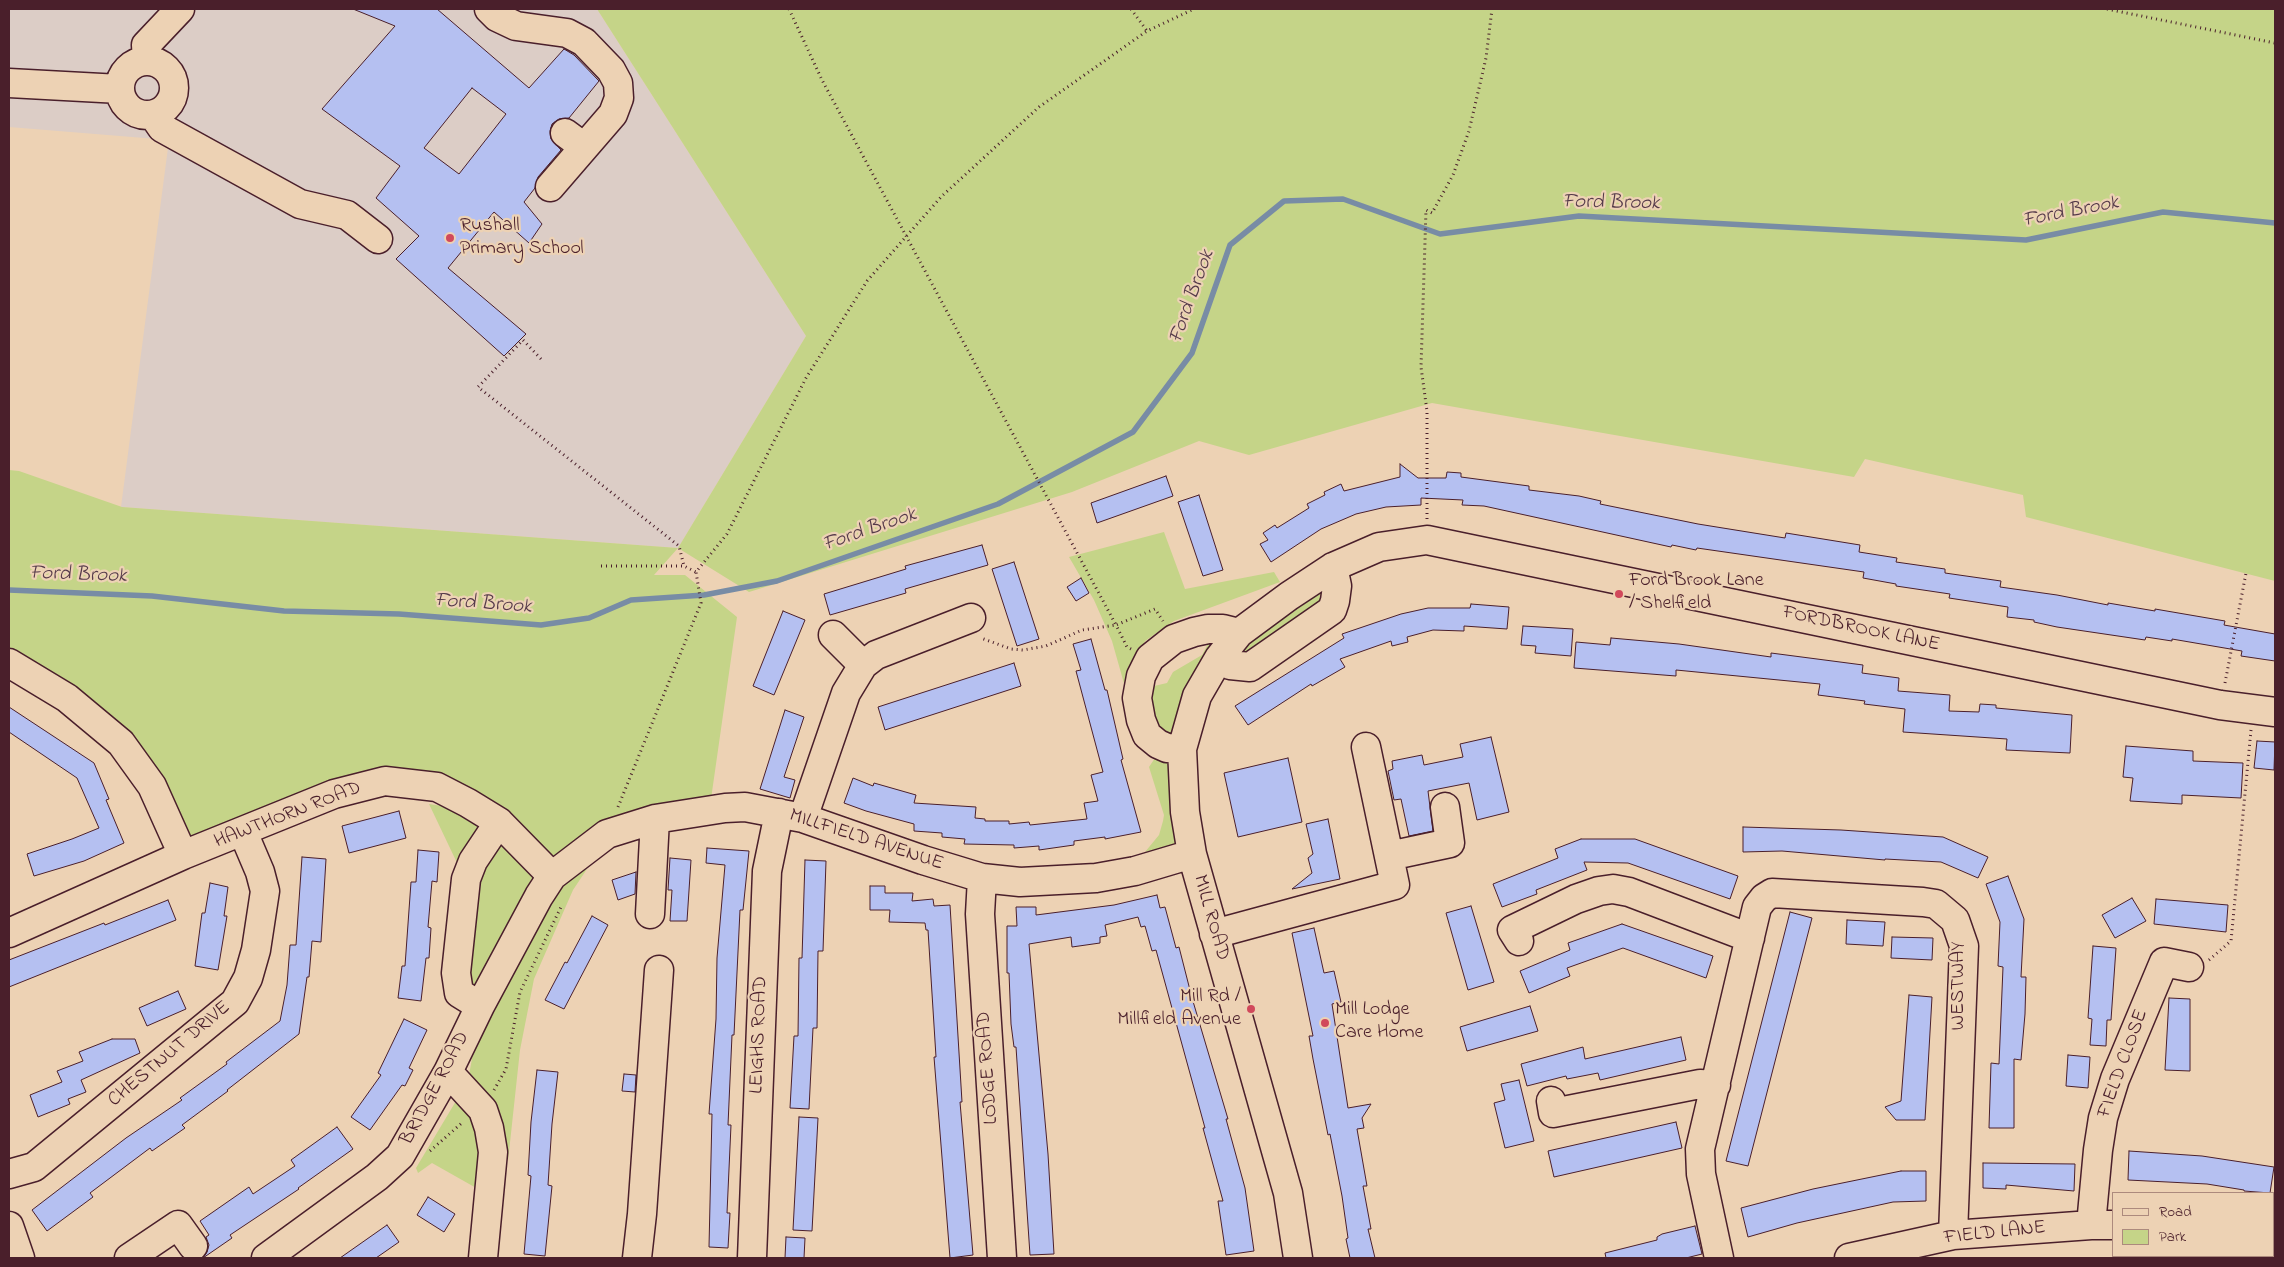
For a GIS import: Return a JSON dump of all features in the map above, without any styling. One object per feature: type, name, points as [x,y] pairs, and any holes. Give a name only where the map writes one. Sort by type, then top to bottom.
[{"type":"street","points":[[147,60],[146,45],[180,9]]},
{"type":"street","points":[[489,9],[497,17],[516,26],[567,34],[584,42],[611,70],[618,83],[619,98],[613,114],[575,140],[550,187]]},
{"type":"street","points":[[147,60],[155,62],[169,71],[175,88],[168,105],[153,115],[143,115],[127,106],[120,89],[121,80],[131,66],[147,60]]},
{"type":"street","points":[[9,83],[120,89]]},
{"type":"street","points":[[153,115],[162,128],[300,204],[347,215],[378,240]]},
{"type":"street","name":"FORDBROOK LANE","points":[[1189,718],[1197,696],[1219,658],[1239,633],[1289,596],[1333,567],[1379,547],[1427,540],[2220,706],[2264,710]]},
{"type":"street","points":[[1219,658],[1230,665],[1250,667],[1332,610],[1337,586],[1333,567]]},
{"type":"street","points":[[833,635],[863,665],[876,655],[889,649],[971,620]]},
{"type":"street","points":[[1182,749],[1167,748],[1158,744],[1147,735],[1141,720],[1137,698],[1141,676],[1150,658],[1174,639],[1208,628],[1239,633]]},
{"type":"street","points":[[9,663],[68,698],[121,743],[152,786],[183,856]]},
{"type":"street","name":"LEIGHS ROAD","points":[[752,1258],[767,871],[846,692],[863,665]]},
{"type":"street","name":"MILL ROAD","points":[[1189,718],[1182,749],[1184,812],[1192,854],[1288,1193],[1298,1258]]},
{"type":"street","points":[[1214,934],[1395,885],[1366,747]]},
{"type":"street","name":"HAWTHORN ROAD","points":[[9,933],[183,856],[334,794],[385,781],[437,787],[499,822],[559,887]]},
{"type":"street","name":"MILLFIELD AVENUE","points":[[559,887],[607,834],[655,819],[725,808],[745,807],[791,815],[982,878],[1020,882],[1096,878],[1135,871],[1192,854]]},
{"type":"street","points":[[1389,856],[1450,842],[1445,807]]},
{"type":"street","points":[[650,914],[655,819]]},
{"type":"street","points":[[480,1006],[459,993],[456,973],[466,879],[473,860],[499,822]]},
{"type":"street","name":"CHESTNUT DRIVE","points":[[9,1174],[34,1167],[235,1002],[248,978],[256,950],[264,891],[260,872],[243,832]]},
{"type":"street","name":"LODGE ROAD","points":[[982,878],[980,914],[1002,1258]]},
{"type":"street","name":"BRIDGE ROAD","points":[[266,1258],[377,1177],[400,1156],[448,1072],[480,1006],[539,896],[559,887]]},
{"type":"street","points":[[1519,941],[1512,930],[1576,899],[1599,891],[1614,889],[1629,892],[1750,938]]},
{"type":"street","name":"WESTWAY","points":[[1719,1258],[1699,1160],[1757,907],[1764,898],[1772,893],[1923,902],[1936,904],[1955,920],[1964,946],[1953,1235]]},
{"type":"street","name":"FIELD CLOSE","points":[[2102,1225],[2098,1150],[2103,1118],[2114,1079],[2164,962],[2189,967]]},
{"type":"street","points":[[637,1258],[642,1214],[659,970]]},
{"type":"street","points":[[448,1072],[483,1110],[489,1128],[493,1152],[483,1258]]},
{"type":"street","points":[[1551,1101],[1553,1112],[1700,1084],[1716,1085]]},
{"type":"street","points":[[129,1258],[178,1225],[193,1246]]},
{"type":"street","name":"FIELD LANE","points":[[1849,1258],[1953,1235],[2102,1225]]},
{"type":"street","points":[[9,1226],[20,1258]]},
{"type":"path","points":[[789,9],[822,80],[1127,647],[1150,658]]},
{"type":"path","points":[[1131,9],[1147,31]]},
{"type":"path","points":[[607,834],[701,603],[696,572],[728,534],[806,378],[867,281],[942,196],[1039,108],[1147,31],[1194,9]]},
{"type":"path","points":[[1427,540],[1426,410],[1421,367],[1426,210],[1432,213],[1453,175],[1470,131],[1482,76],[1492,9]]},
{"type":"path","points":[[2107,9],[2275,43]]},
{"type":"path","points":[[542,359],[522,340],[478,387],[679,546],[684,566]]},
{"type":"path","points":[[601,566],[684,566],[696,572]]},
{"type":"path","points":[[2220,706],[2246,573]]},
{"type":"path","points":[[971,620],[1011,649],[1023,650],[1046,646],[1082,630],[1116,625],[1155,609],[1174,639]]},
{"type":"path","points":[[2231,941],[2264,710]]},
{"type":"path","points":[[428,1154],[473,1113],[483,1110],[506,1069],[520,992],[559,887]]},
{"type":"shaded area","name":"Rushall Primary School","points":[[9,9],[597,9],[806,336],[678,548],[121,507],[169,140],[9,127]]},
{"type":"green space","points":[[597,9],[2275,9],[2275,581],[2026,517],[2023,495],[1865,459],[1854,477],[1432,403],[1249,455],[1199,441],[1072,492],[749,592],[678,548],[806,336]]},
{"type":"green space","points":[[9,470],[19,471],[122,507],[678,548],[654,575],[685,575],[737,617],[711,799],[555,857],[544,855],[401,773],[190,842],[162,778],[9,651]]},
{"type":"green space","points":[[1164,532],[1185,589],[1274,572],[1280,582],[1174,621],[1145,641],[1125,687],[1112,641],[1094,600],[1069,557]]},
{"type":"green space","points":[[1324,590],[1328,604],[1246,663],[1237,652]]},
{"type":"green space","points":[[1209,642],[1217,643],[1172,735],[1156,732],[1147,692],[1154,686],[1167,683],[1173,672],[1202,655]]},
{"type":"green space","points":[[1163,756],[1172,763],[1178,835],[1174,845],[1145,852],[1159,835],[1163,821],[1164,815],[1149,767],[1155,758]]},
{"type":"green space","points":[[429,804],[469,810],[482,828],[459,867]]},
{"type":"green space","points":[[495,837],[534,874],[478,991],[464,985],[472,879]]},
{"type":"green space","points":[[587,869],[573,890],[534,979],[520,1050],[508,1161],[494,1115],[469,1075],[473,1053],[515,965],[565,879]]},
{"type":"green space","points":[[456,1101],[465,1104],[481,1134],[478,1189],[432,1163],[418,1173],[416,1168]]},
{"type":"building","points":[[353,9],[437,9],[529,88],[564,49],[574,55],[599,81],[569,118],[559,119],[552,124],[550,131],[551,139],[561,150],[538,177],[535,188],[524,202],[542,224],[529,243],[494,212],[448,268],[526,334],[504,356],[396,259],[419,236],[376,198],[400,166],[322,109],[395,26]],"holes":[[[472,88],[506,114],[459,174],[424,148]]]},
{"type":"building","points":[[1400,464],[1418,478],[1446,478],[1447,472],[1461,473],[1461,477],[1529,486],[1529,490],[1579,496],[1601,501],[1600,504],[1698,524],[1785,538],[1786,533],[1860,545],[1859,552],[1897,558],[1896,562],[1945,569],[1945,573],[2001,581],[2000,587],[2108,605],[2108,603],[2155,611],[2155,609],[2225,621],[2224,625],[2275,634],[2275,661],[2241,656],[2242,651],[2172,639],[2172,641],[2146,637],[2145,640],[2057,627],[2034,622],[2034,620],[2007,617],[2008,607],[1949,598],[1950,594],[1896,586],[1896,584],[1863,578],[1864,572],[1697,548],[1696,550],[1672,545],[1671,547],[1484,506],[1462,505],[1463,500],[1421,498],[1421,505],[1386,507],[1356,514],[1321,529],[1271,562],[1260,544],[1268,540],[1263,533],[1275,525],[1277,528],[1309,508],[1307,504],[1325,495],[1324,492],[1341,484],[1344,491],[1400,477]]},
{"type":"building","points":[[1166,476],[1173,496],[1097,523],[1091,503]]},
{"type":"building","points":[[1199,495],[1223,570],[1203,576],[1178,502]]},
{"type":"building","points":[[982,545],[988,565],[905,589],[906,593],[830,615],[824,594],[906,569],[905,566]]},
{"type":"building","points":[[1014,562],[1039,639],[1017,646],[992,569]]},
{"type":"building","points":[[1081,578],[1089,593],[1076,601],[1067,587]]},
{"type":"building","points":[[1471,604],[1509,607],[1507,629],[1464,626],[1464,631],[1433,630],[1407,637],[1408,642],[1392,646],[1391,641],[1340,659],[1345,667],[1312,686],[1311,684],[1248,725],[1235,706],[1344,638],[1342,634],[1401,614],[1428,608],[1470,608]]},
{"type":"building","points":[[783,611],[805,620],[774,695],[753,686]]},
{"type":"building","points":[[1523,626],[1573,629],[1571,656],[1535,653],[1536,646],[1521,645]]},
{"type":"building","points":[[1611,638],[1679,644],[1771,657],[1771,653],[1863,665],[1862,673],[1899,678],[1898,691],[1950,695],[1949,711],[1979,712],[1980,704],[1996,705],[1996,708],[2072,715],[2070,753],[2006,750],[2007,739],[1903,732],[1905,709],[1864,704],[1865,701],[1818,695],[1820,684],[1676,670],[1676,676],[1574,668],[1576,642],[1610,645]]},
{"type":"building","points":[[1091,639],[1105,690],[1107,690],[1123,759],[1121,760],[1141,832],[1105,839],[1105,837],[1074,841],[1074,845],[1039,850],[1039,846],[1014,848],[1014,845],[964,844],[965,839],[942,837],[942,833],[914,831],[914,824],[844,803],[853,778],[873,786],[874,783],[916,795],[914,803],[976,807],[975,818],[985,819],[985,821],[1009,821],[1009,824],[1029,822],[1030,825],[1087,819],[1084,803],[1098,801],[1091,775],[1103,772],[1076,671],[1081,670],[1073,644]]},
{"type":"building","points":[[1014,663],[1021,686],[885,730],[878,707]]},
{"type":"building","points":[[9,707],[94,763],[109,799],[106,800],[124,843],[84,861],[34,876],[27,854],[99,828],[77,778],[9,732]]},
{"type":"building","points":[[785,710],[804,717],[784,777],[795,780],[790,798],[760,789]]},
{"type":"building","points":[[1491,737],[1509,812],[1477,820],[1469,783],[1428,791],[1433,831],[1409,836],[1401,799],[1394,800],[1388,771],[1393,769],[1392,761],[1422,755],[1424,765],[1463,757],[1460,744]]},
{"type":"building","points":[[2257,741],[2275,742],[2274,770],[2254,768]]},
{"type":"building","points":[[2126,746],[2193,751],[2193,761],[2243,763],[2241,798],[2182,795],[2182,804],[2130,801],[2133,778],[2123,777]]},
{"type":"building","points":[[1288,758],[1302,822],[1238,837],[1224,773]]},
{"type":"building","points":[[399,811],[406,838],[349,853],[342,826]]},
{"type":"building","points":[[1328,819],[1340,879],[1292,889],[1312,873],[1308,858],[1313,854],[1306,824]]},
{"type":"building","points":[[1743,827],[1841,830],[1943,837],[1988,857],[1978,878],[1941,862],[1885,860],[1782,851],[1743,852]]},
{"type":"building","points":[[1581,839],[1635,839],[1738,876],[1730,899],[1628,863],[1584,862],[1587,870],[1536,890],[1537,894],[1502,907],[1493,884],[1558,858],[1555,849]]},
{"type":"building","points":[[707,848],[749,851],[743,910],[740,910],[734,1035],[732,1035],[728,1125],[731,1125],[727,1213],[730,1213],[728,1248],[709,1247],[712,1114],[709,1114],[716,1019],[717,958],[725,865],[706,863]]},
{"type":"building","points":[[418,850],[439,852],[437,882],[432,881],[428,927],[431,928],[429,958],[426,958],[421,1001],[398,998],[402,966],[405,966],[411,882],[416,882]]},
{"type":"building","points":[[302,857],[326,859],[321,942],[312,941],[309,977],[307,977],[299,1034],[182,1125],[185,1128],[152,1151],[150,1148],[90,1193],[93,1197],[47,1231],[32,1210],[126,1138],[182,1100],[180,1098],[227,1064],[226,1062],[280,1021],[287,985],[290,945],[296,945]]},
{"type":"building","points":[[670,858],[691,860],[687,921],[670,921],[672,890],[668,890]]},
{"type":"building","points":[[805,860],[826,861],[823,951],[818,951],[817,1028],[813,1028],[809,1109],[790,1108],[794,1036],[798,1036],[799,958],[802,958]]},
{"type":"building","points":[[636,872],[635,894],[618,900],[612,880]]},
{"type":"building","points":[[2008,876],[2024,919],[2021,977],[2026,977],[2025,1014],[2021,1060],[2014,1059],[2014,1128],[1989,1128],[1991,1063],[1999,1064],[2003,967],[1998,966],[2000,922],[1986,884]]},
{"type":"building","points":[[210,883],[228,887],[224,916],[227,916],[218,970],[195,966],[202,913],[205,913]]},
{"type":"building","points":[[870,886],[885,886],[885,893],[913,893],[912,901],[933,899],[934,906],[950,905],[962,1102],[960,1102],[973,1255],[950,1258],[934,1057],[936,1057],[928,930],[926,930],[925,923],[889,922],[890,910],[870,910]]},
{"type":"building","points":[[1157,895],[1160,908],[1165,907],[1176,948],[1179,947],[1228,1119],[1226,1119],[1245,1188],[1254,1251],[1226,1255],[1218,1201],[1223,1201],[1203,1128],[1205,1128],[1156,950],[1152,951],[1145,926],[1141,927],[1138,917],[1105,925],[1107,936],[1100,937],[1100,943],[1072,947],[1071,937],[1029,944],[1048,1154],[1054,1254],[1030,1255],[1016,1047],[1014,1047],[1011,1024],[1009,973],[1007,973],[1007,926],[1017,926],[1016,907],[1036,907],[1036,915],[1114,905]]},
{"type":"building","points":[[2132,898],[2146,921],[2115,938],[2102,915]]},
{"type":"building","points":[[2156,899],[2228,905],[2226,932],[2154,924]]},
{"type":"building","points":[[168,900],[176,920],[9,987],[9,960]]},
{"type":"building","points":[[1471,906],[1494,982],[1468,990],[1446,913]]},
{"type":"building","points":[[1790,912],[1812,918],[1748,1166],[1726,1161]]},
{"type":"building","points":[[592,916],[608,925],[564,1009],[545,1000]]},
{"type":"building","points":[[1847,920],[1885,922],[1883,946],[1846,944]]},
{"type":"building","points":[[1622,924],[1713,956],[1706,978],[1623,948],[1567,968],[1570,976],[1529,993],[1520,971],[1570,950],[1568,943]]},
{"type":"building","points":[[1314,928],[1324,973],[1334,971],[1341,1002],[1332,1004],[1348,1108],[1371,1104],[1362,1118],[1364,1128],[1357,1129],[1367,1186],[1363,1186],[1371,1229],[1368,1229],[1375,1258],[1350,1258],[1346,1239],[1348,1238],[1342,1196],[1313,1059],[1309,1036],[1313,1036],[1292,933]]},
{"type":"building","points":[[1892,937],[1933,938],[1932,960],[1891,958]]},
{"type":"building","points":[[2093,946],[2116,948],[2111,1020],[2107,1020],[2106,1046],[2090,1045],[2092,1019],[2088,1018]]},
{"type":"building","points":[[178,991],[186,1009],[147,1026],[139,1008]]},
{"type":"building","points":[[1909,995],[1932,997],[1925,1120],[1896,1120],[1885,1107],[1901,1101]]},
{"type":"building","points":[[2169,998],[2190,999],[2190,1071],[2165,1070]]},
{"type":"building","points":[[1530,1006],[1538,1031],[1467,1051],[1460,1027]]},
{"type":"building","points":[[404,1019],[427,1030],[409,1068],[413,1070],[405,1086],[402,1085],[370,1130],[351,1117],[381,1075],[378,1073]]},
{"type":"building","points":[[1681,1037],[1686,1060],[1600,1080],[1598,1073],[1567,1079],[1566,1076],[1527,1086],[1521,1064],[1583,1047],[1585,1059]]},
{"type":"building","points":[[112,1039],[135,1039],[140,1053],[81,1080],[86,1092],[68,1099],[70,1104],[38,1117],[30,1095],[62,1082],[57,1071],[83,1061],[79,1052]]},
{"type":"building","points":[[2068,1055],[2090,1057],[2088,1088],[2066,1086]]},
{"type":"building","points":[[537,1070],[558,1072],[552,1124],[548,1185],[552,1186],[545,1256],[524,1254],[531,1176],[528,1175],[531,1122]]},
{"type":"building","points":[[624,1074],[636,1075],[635,1092],[622,1091]]},
{"type":"building","points":[[1519,1080],[1534,1141],[1505,1148],[1494,1103],[1505,1100],[1501,1084]]},
{"type":"building","points":[[799,1117],[818,1118],[812,1231],[793,1230]]},
{"type":"building","points":[[1676,1122],[1682,1148],[1554,1177],[1548,1151]]},
{"type":"building","points":[[337,1127],[353,1149],[299,1189],[230,1235],[232,1238],[203,1258],[209,1245],[206,1237],[209,1235],[200,1221],[249,1187],[253,1194],[295,1166],[291,1160]]},
{"type":"building","points":[[2129,1151],[2202,1156],[2274,1167],[2270,1192],[2244,1191],[2207,1184],[2128,1180]]},
{"type":"building","points":[[1983,1163],[2075,1164],[2074,1191],[2006,1185],[2006,1189],[1983,1188]]},
{"type":"building","points":[[1901,1171],[1926,1171],[1926,1201],[1893,1202],[1797,1223],[1748,1237],[1741,1208],[1813,1189]]},
{"type":"building","points":[[428,1197],[455,1214],[444,1232],[417,1215]]},
{"type":"building","points":[[387,1225],[399,1242],[376,1258],[340,1258]]},
{"type":"building","points":[[1695,1226],[1702,1254],[1686,1258],[1606,1258],[1605,1253],[1657,1240],[1657,1237],[1662,1234]]},
{"type":"building","points":[[786,1237],[805,1238],[804,1258],[785,1258]]},
{"type":"waterway","name":"Ford Brook","points":[[9,590],[152,596],[284,611],[399,614],[541,625],[589,618],[631,600],[704,595],[777,581],[998,504],[1133,432],[1192,353],[1230,245],[1284,201],[1343,199],[1440,234],[1579,216],[2026,240],[2163,212],[2275,223]]},
{"type":"place","name":"Rushall Primary School","points":[[450,238]]},
{"type":"place","name":"Ford Brook Lane / Shelfield","points":[[1619,594]]},
{"type":"place","name":"Mill Rd / Millfield Avenue","points":[[1251,1009]]},
{"type":"place","name":"Mill Lodge Care Home","points":[[1325,1023]]}]
